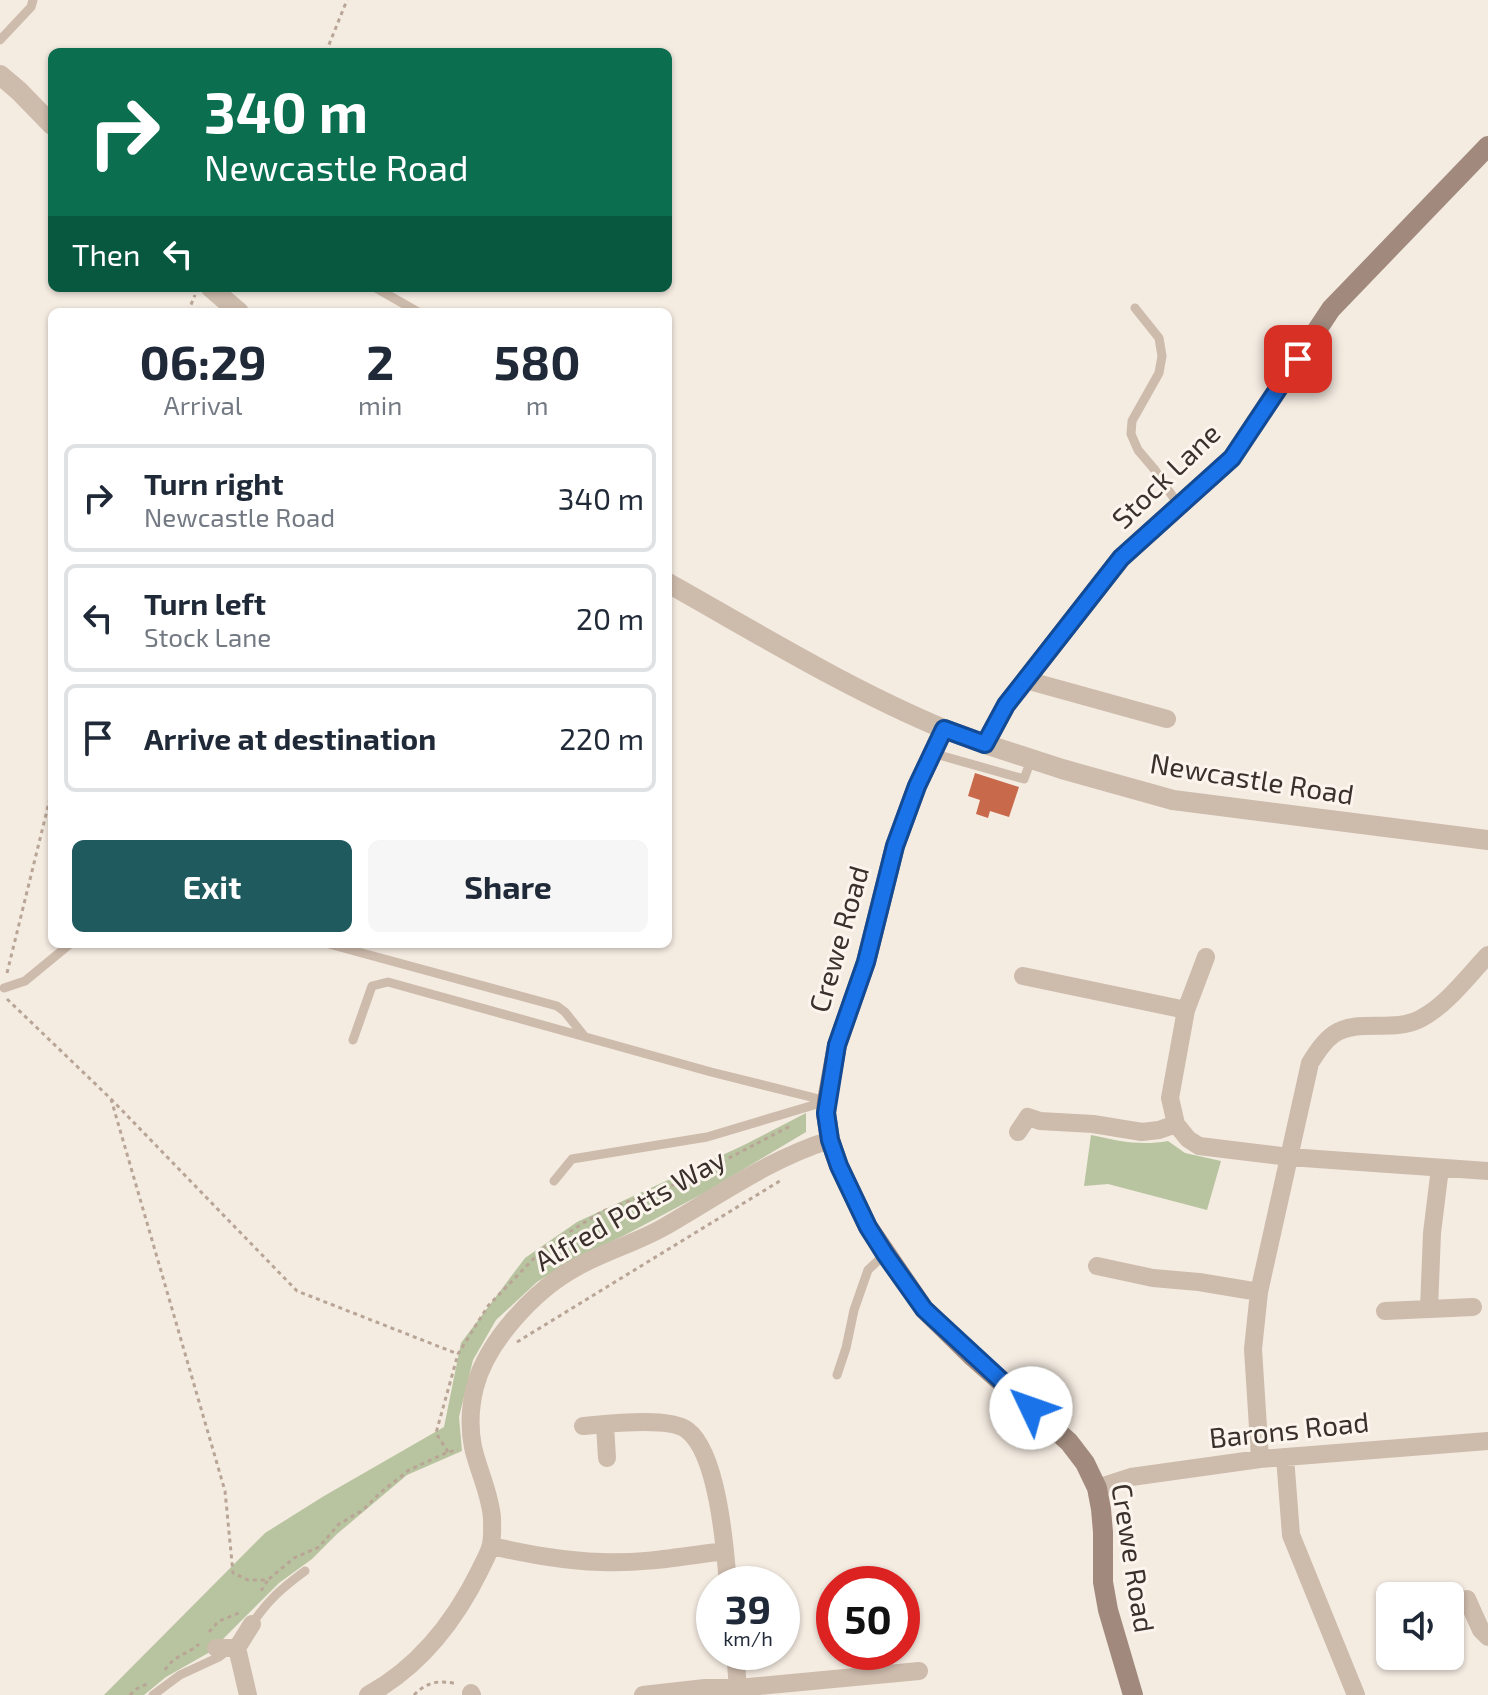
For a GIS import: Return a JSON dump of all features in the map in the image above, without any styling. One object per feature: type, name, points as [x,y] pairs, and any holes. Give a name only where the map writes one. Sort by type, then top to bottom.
[{"type":"main road","name":"Stock Lane","points":[[985,744],[997,719],[1121,558],[1232,458],[1331,309],[1488,146]]},
{"type":"main road","name":"Newcastle Road","points":[[944,729],[985,744]]},
{"type":"main road","name":"Crewe Road","points":[[944,729],[917,786],[895,846],[866,962],[837,1045],[826,1107],[830,1140],[856,1204],[885,1254],[924,1309],[1069,1442],[1085,1463],[1097,1488],[1103,1532],[1103,1582],[1108,1610],[1133,1695]]},
{"type":"street","points":[[0,75],[48,121]]},
{"type":"street","points":[[216,292],[234,308]]},
{"type":"street","name":"Newcastle Road","points":[[672,585],[858,689],[944,729]]},
{"type":"street","points":[[1026,680],[1167,719]]},
{"type":"street","name":"Newcastle Road","points":[[985,744],[1173,800],[1488,840]]},
{"type":"street","points":[[1260,1459],[1253,1349],[1259,1292],[1310,1063],[1323,1043],[1337,1032],[1354,1027],[1400,1027],[1418,1020],[1436,1009],[1488,955]]},
{"type":"street","points":[[1206,957],[1186,1010],[1170,1098],[1176,1124],[1188,1139],[1199,1146],[1289,1157],[1488,1171]]},
{"type":"street","points":[[1023,976],[1186,1010]]},
{"type":"street","points":[[1018,1132],[1028,1117],[1040,1121],[1093,1124],[1142,1132],[1176,1124]]},
{"type":"street","name":"Alfred Potts Way","points":[[368,1695],[382,1688],[429,1647],[465,1600],[491,1546],[492,1517],[473,1446],[470,1416],[476,1384],[507,1328],[529,1302],[574,1268],[660,1229],[752,1173],[807,1147],[830,1140]]},
{"type":"street","points":[[1429,1309],[1432,1233],[1440,1168]]},
{"type":"street","points":[[1097,1266],[1153,1278],[1259,1292]]},
{"type":"street","points":[[1385,1311],[1473,1307]]},
{"type":"street","points":[[583,1426],[641,1422],[671,1423],[687,1429],[697,1441],[720,1507],[726,1566]]},
{"type":"street","points":[[605,1425],[607,1458]]},
{"type":"street","name":"Barons Road","points":[[1097,1488],[1131,1477],[1260,1459],[1488,1441]]},
{"type":"street","points":[[1285,1457],[1291,1535],[1356,1695]]},
{"type":"street","points":[[491,1546],[545,1558],[603,1562],[725,1551]]},
{"type":"street","points":[[1467,1599],[1481,1630],[1488,1637]]},
{"type":"street","points":[[248,1695],[228,1648],[251,1616]]},
{"type":"street","points":[[736,1670],[738,1692]]},
{"type":"street","points":[[643,1695],[705,1688],[738,1692],[919,1671]]},
{"type":"lane","points":[[0,40],[31,7],[33,0]]},
{"type":"lane","points":[[383,292],[411,308]]},
{"type":"lane","points":[[1135,308],[1159,338],[1162,356],[1159,373],[1132,421],[1131,434],[1138,450],[1179,506]]},
{"type":"lane","points":[[932,753],[1024,779],[1031,759]]},
{"type":"lane","points":[[4,988],[25,981],[65,948]]},
{"type":"lane","points":[[344,948],[557,1006],[585,1037]]},
{"type":"lane","points":[[353,1040],[372,986],[388,982],[826,1107]]},
{"type":"lane","points":[[554,1181],[572,1159],[707,1137],[826,1107]]},
{"type":"lane","points":[[837,1375],[868,1270],[885,1254]]},
{"type":"lane","points":[[251,1616],[305,1571]]},
{"type":"lane","points":[[153,1695],[180,1675],[219,1657],[228,1648]]},
{"type":"path","points":[[328,48],[347,0]]},
{"type":"path","points":[[48,806],[4,988],[8,1002],[111,1099],[297,1291],[458,1354]]},
{"type":"path","points":[[111,1099],[225,1491],[233,1573],[248,1580],[268,1580]]},
{"type":"path","points":[[448,1452],[436,1433],[458,1354],[488,1306],[545,1247],[603,1211],[689,1179],[826,1107]]},
{"type":"path","points":[[489,1356],[508,1348],[783,1179]]},
{"type":"path","points":[[255,1599],[268,1580],[294,1558],[319,1547],[339,1524],[363,1510],[409,1470],[448,1452],[473,1446]]},
{"type":"path","points":[[161,1677],[171,1661],[195,1647],[219,1621],[251,1616]]},
{"type":"path","points":[[414,1695],[423,1686],[435,1681],[459,1684],[471,1694]]},
{"type":"path","points":[[130,1695],[148,1683]]},
{"type":"green space","points":[[806,1113],[806,1132],[704,1193],[573,1260],[537,1282],[496,1320],[473,1360],[459,1417],[462,1451],[407,1475],[312,1559],[279,1583],[210,1652],[166,1677],[144,1695],[104,1695],[265,1533],[444,1427],[461,1343],[525,1258],[577,1222]]},
{"type":"green space","points":[[1091,1135],[1139,1143],[1168,1141],[1185,1153],[1221,1161],[1207,1210],[1108,1184],[1084,1186]]},
{"type":"building","points":[[975,773],[1019,787],[1009,817],[990,811],[988,818],[976,814],[980,800],[968,796]]},
{"type":"route","points":[[1031,1408],[924,1309],[868,1227],[830,1140],[826,1113],[837,1045],[866,962],[895,846],[917,786],[944,729],[985,744],[1006,705],[1121,558],[1232,458],[1298,359]]}]
